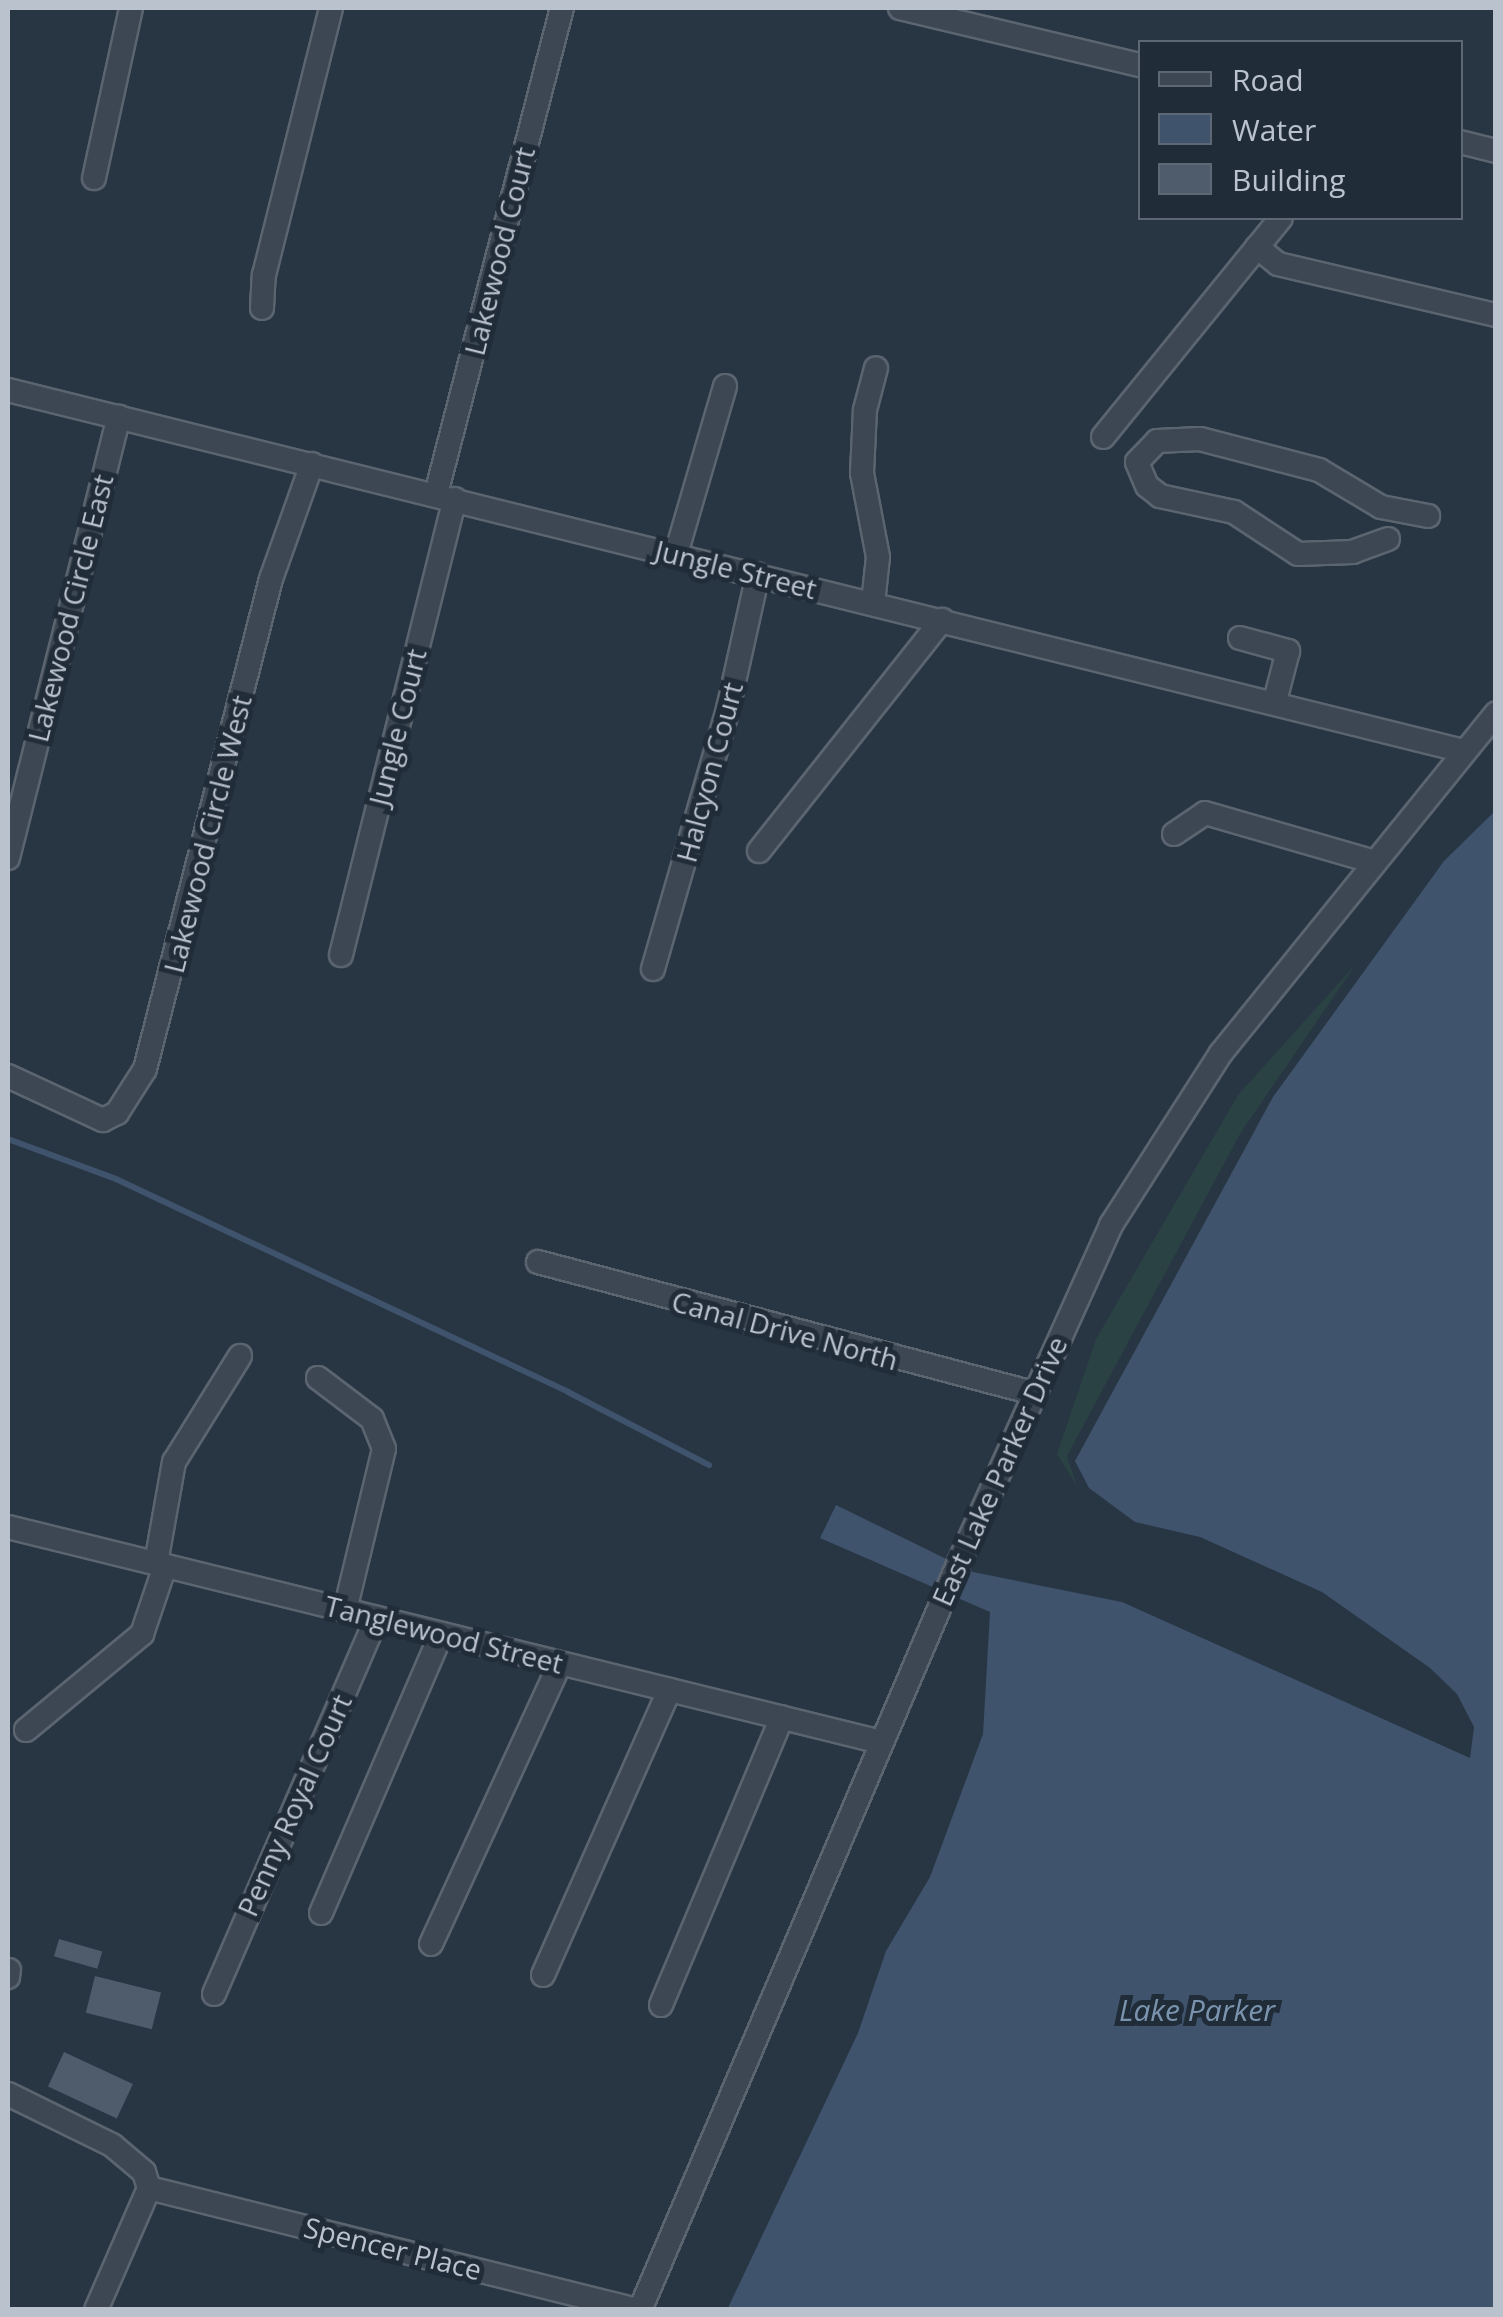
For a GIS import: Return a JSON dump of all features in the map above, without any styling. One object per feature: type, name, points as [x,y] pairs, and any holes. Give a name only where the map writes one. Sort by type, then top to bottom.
[{"type":"street","points":[[94,178],[131,8]]},
{"type":"street","points":[[262,308],[264,275],[332,8]]},
{"type":"street","name":"Lakewood Court","points":[[446,497],[562,8]]},
{"type":"street","points":[[900,8],[1138,65]]},
{"type":"street","points":[[1463,143],[1496,151]]},
{"type":"street","points":[[1103,436],[1279,220]]},
{"type":"street","points":[[1257,247],[1278,264],[1496,315]]},
{"type":"street","points":[[874,603],[878,557],[862,474],[865,410],[876,368]]},
{"type":"street","points":[[676,554],[726,386]]},
{"type":"street","name":"Jungle Street","points":[[8,390],[1464,751]]},
{"type":"street","name":"Lakewood Circle East","points":[[8,858],[118,416]]},
{"type":"street","points":[[1388,538],[1352,552],[1298,554],[1234,512],[1160,496],[1147,486],[1137,462],[1158,441],[1200,439],[1318,470],[1381,506],[1428,516]]},
{"type":"street","name":"Lakewood Circle West","points":[[8,1076],[103,1120],[117,1113],[146,1069],[272,580],[312,464]]},
{"type":"street","name":"Jungle Court","points":[[341,955],[446,497]]},
{"type":"street","name":"Halcyon Court","points":[[654,969],[728,709],[758,574]]},
{"type":"street","points":[[759,851],[942,620]]},
{"type":"street","points":[[1240,638],[1299,654],[1274,701]]},
{"type":"street","name":"East Lake Parker Drive","points":[[638,2310],[944,1596],[1094,1258],[1153,1152],[1221,1053],[1496,713]]},
{"type":"street","points":[[1174,834],[1205,813],[1374,862]]},
{"type":"street","name":"Canal Drive North","points":[[538,1262],[1033,1393]]},
{"type":"street","points":[[26,1730],[142,1634],[161,1565],[174,1462],[240,1356]]},
{"type":"street","points":[[318,1378],[372,1418],[384,1449],[345,1610]]},
{"type":"street","name":"Tanglewood Street","points":[[8,1527],[881,1742]]},
{"type":"street","name":"Penny Royal Court","points":[[214,1994],[377,1618]]},
{"type":"street","points":[[322,1914],[441,1634]]},
{"type":"street","points":[[431,1944],[560,1663]]},
{"type":"street","points":[[543,1975],[668,1690]]},
{"type":"street","points":[[661,2005],[782,1717]]},
{"type":"street","points":[[8,2094],[112,2145],[144,2172],[149,2188],[96,2310]]},
{"type":"street","name":"Spencer Place","points":[[149,2188],[638,2310]]},
{"type":"green space","points":[[1356,964],[1240,1134],[1067,1456],[1077,1486],[1057,1454],[1096,1339],[1238,1095]]},
{"type":"water","name":"Lake Parker","points":[[1495,811],[1495,2309],[727,2310],[858,2033],[886,1951],[930,1877],[983,1734],[990,1612],[820,1538],[836,1505],[973,1572],[1122,1602],[1470,1758],[1474,1727],[1457,1694],[1430,1668],[1322,1592],[1200,1537],[1135,1522],[1089,1488],[1075,1461],[1273,1097],[1444,861]]},
{"type":"building","points":[[59,1939],[102,1951],[97,1969],[54,1956]]},
{"type":"building","points":[[95,1976],[161,1992],[152,2029],[86,2013]]},
{"type":"building","points":[[64,2052],[133,2084],[117,2119],[48,2086]]},
{"type":"waterway","points":[[8,1139],[116,1179],[568,1392],[709,1465]]}]
